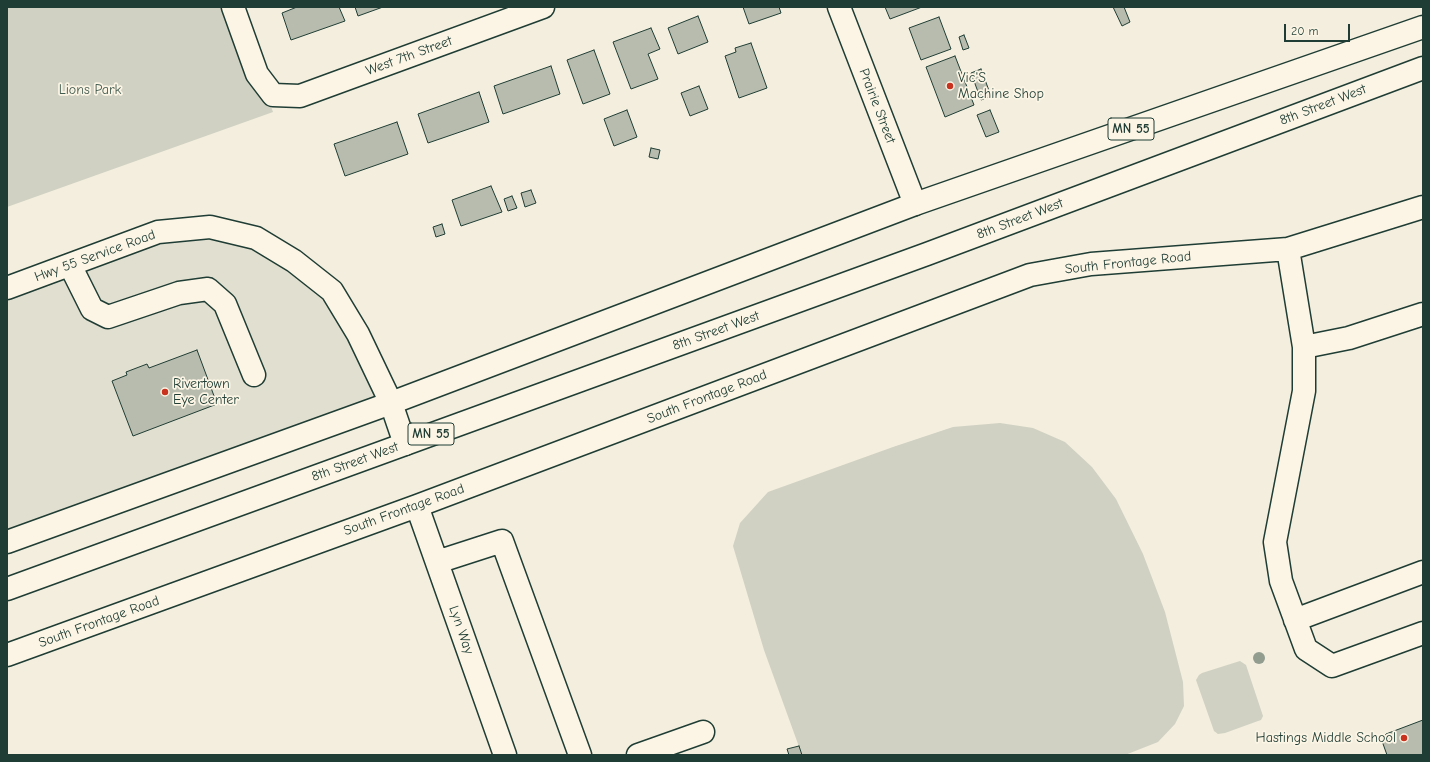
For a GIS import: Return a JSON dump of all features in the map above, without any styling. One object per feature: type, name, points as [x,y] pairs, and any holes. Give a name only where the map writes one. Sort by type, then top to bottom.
[{"type":"main road","name":"West 7th Street","points":[[233,7],[257,74],[273,95],[300,96],[543,7]]},
{"type":"main road","name":"Prairie Street","points":[[839,7],[915,204]]},
{"type":"main road","name":"MN 55","points":[[7,542],[391,403],[915,204],[1423,27]]},
{"type":"main road","name":"8th Street West","points":[[7,590],[927,254],[1423,68]]},
{"type":"main road","name":"South Frontage Road","points":[[7,655],[417,506],[1030,275],[1091,264],[1288,249],[1423,207]]},
{"type":"main road","name":"Hwy 55 Service Road","points":[[7,288],[158,232],[210,227],[256,238],[294,261],[332,291],[358,334],[391,403],[405,444]]},
{"type":"main road","points":[[1288,249],[1304,347],[1304,391],[1275,542],[1281,581],[1306,649],[1332,666],[1423,633]]},
{"type":"main road","points":[[70,265],[92,309],[108,317],[179,293],[208,289],[225,304],[254,375]]},
{"type":"main road","points":[[1304,347],[1349,338],[1423,314]]},
{"type":"main road","name":"Lyn Way","points":[[417,506],[505,755]]},
{"type":"main road","points":[[437,562],[502,541],[580,755]]},
{"type":"main road","points":[[1295,620],[1423,572]]},
{"type":"main road","points":[[638,755],[703,732]]},
{"type":"shaded area","points":[[158,232],[256,238],[332,291],[391,403],[7,542],[7,288]]},
{"type":"green space","name":"Lions Park","points":[[7,7],[235,7],[273,112],[7,207]]},
{"type":"green space","points":[[1000,423],[1033,428],[1065,442],[1092,467],[1116,499],[1143,554],[1165,612],[1183,682],[1184,706],[1175,724],[1158,742],[1125,755],[802,755],[764,650],[733,546],[740,523],[768,492],[953,427]]},
{"type":"green space","points":[[1240,661],[1246,665],[1263,716],[1261,720],[1225,733],[1218,734],[1214,731],[1196,680],[1202,673]]},
{"type":"building","points":[[297,7],[339,7],[345,21],[291,40],[282,13]]},
{"type":"building","points":[[355,7],[383,7],[358,16]]},
{"type":"building","points":[[743,7],[779,7],[781,13],[749,24]]},
{"type":"building","points":[[885,7],[922,7],[890,19]]},
{"type":"building","points":[[1113,7],[1124,7],[1130,22],[1122,26]]},
{"type":"building","points":[[698,16],[708,42],[678,54],[668,28]]},
{"type":"building","points":[[939,17],[951,49],[921,60],[909,28]]},
{"type":"building","points":[[651,28],[660,49],[648,54],[658,79],[631,89],[613,42]]},
{"type":"building","points":[[964,35],[969,48],[963,50],[959,37]]},
{"type":"building","points":[[751,43],[767,88],[739,98],[725,56],[736,52],[735,48]]},
{"type":"building","points":[[594,50],[610,94],[583,104],[567,60]]},
{"type":"building","name":"Vic'S Machine Shop","points":[[955,56],[974,105],[945,117],[926,67]]},
{"type":"building","points":[[551,66],[560,94],[503,114],[494,86]]},
{"type":"building","points":[[981,69],[991,96],[981,100],[971,73]]},
{"type":"building","points":[[699,86],[708,109],[690,116],[681,93]]},
{"type":"building","points":[[479,92],[489,122],[428,143],[418,114]]},
{"type":"building","points":[[627,110],[637,137],[614,146],[604,119]]},
{"type":"building","points":[[990,110],[999,132],[986,137],[977,115]]},
{"type":"building","points":[[397,122],[408,154],[345,176],[334,144]]},
{"type":"building","points":[[651,148],[660,150],[658,159],[649,157]]},
{"type":"building","points":[[491,186],[502,212],[461,226],[452,200]]},
{"type":"building","points":[[531,190],[536,203],[525,207],[521,193]]},
{"type":"building","points":[[512,196],[517,208],[508,211],[504,199]]},
{"type":"building","points":[[442,224],[445,234],[436,237],[433,227]]},
{"type":"building","name":"Rivertown Eye Center","points":[[197,350],[217,404],[133,436],[112,381],[127,375],[126,372],[147,364],[149,368]]},
{"type":"building","name":"Hastings Middle School","points":[[1423,720],[1423,755],[1387,755],[1382,741],[1386,734]]},
{"type":"building","points":[[799,746],[802,755],[789,755],[787,749]]},
{"type":"place","name":"Vic'S Machine Shop","points":[[950,86]]},
{"type":"place","name":"Rivertown Eye Center","points":[[165,392]]},
{"type":"place","name":"Hastings Middle School","points":[[1404,738]]}]
